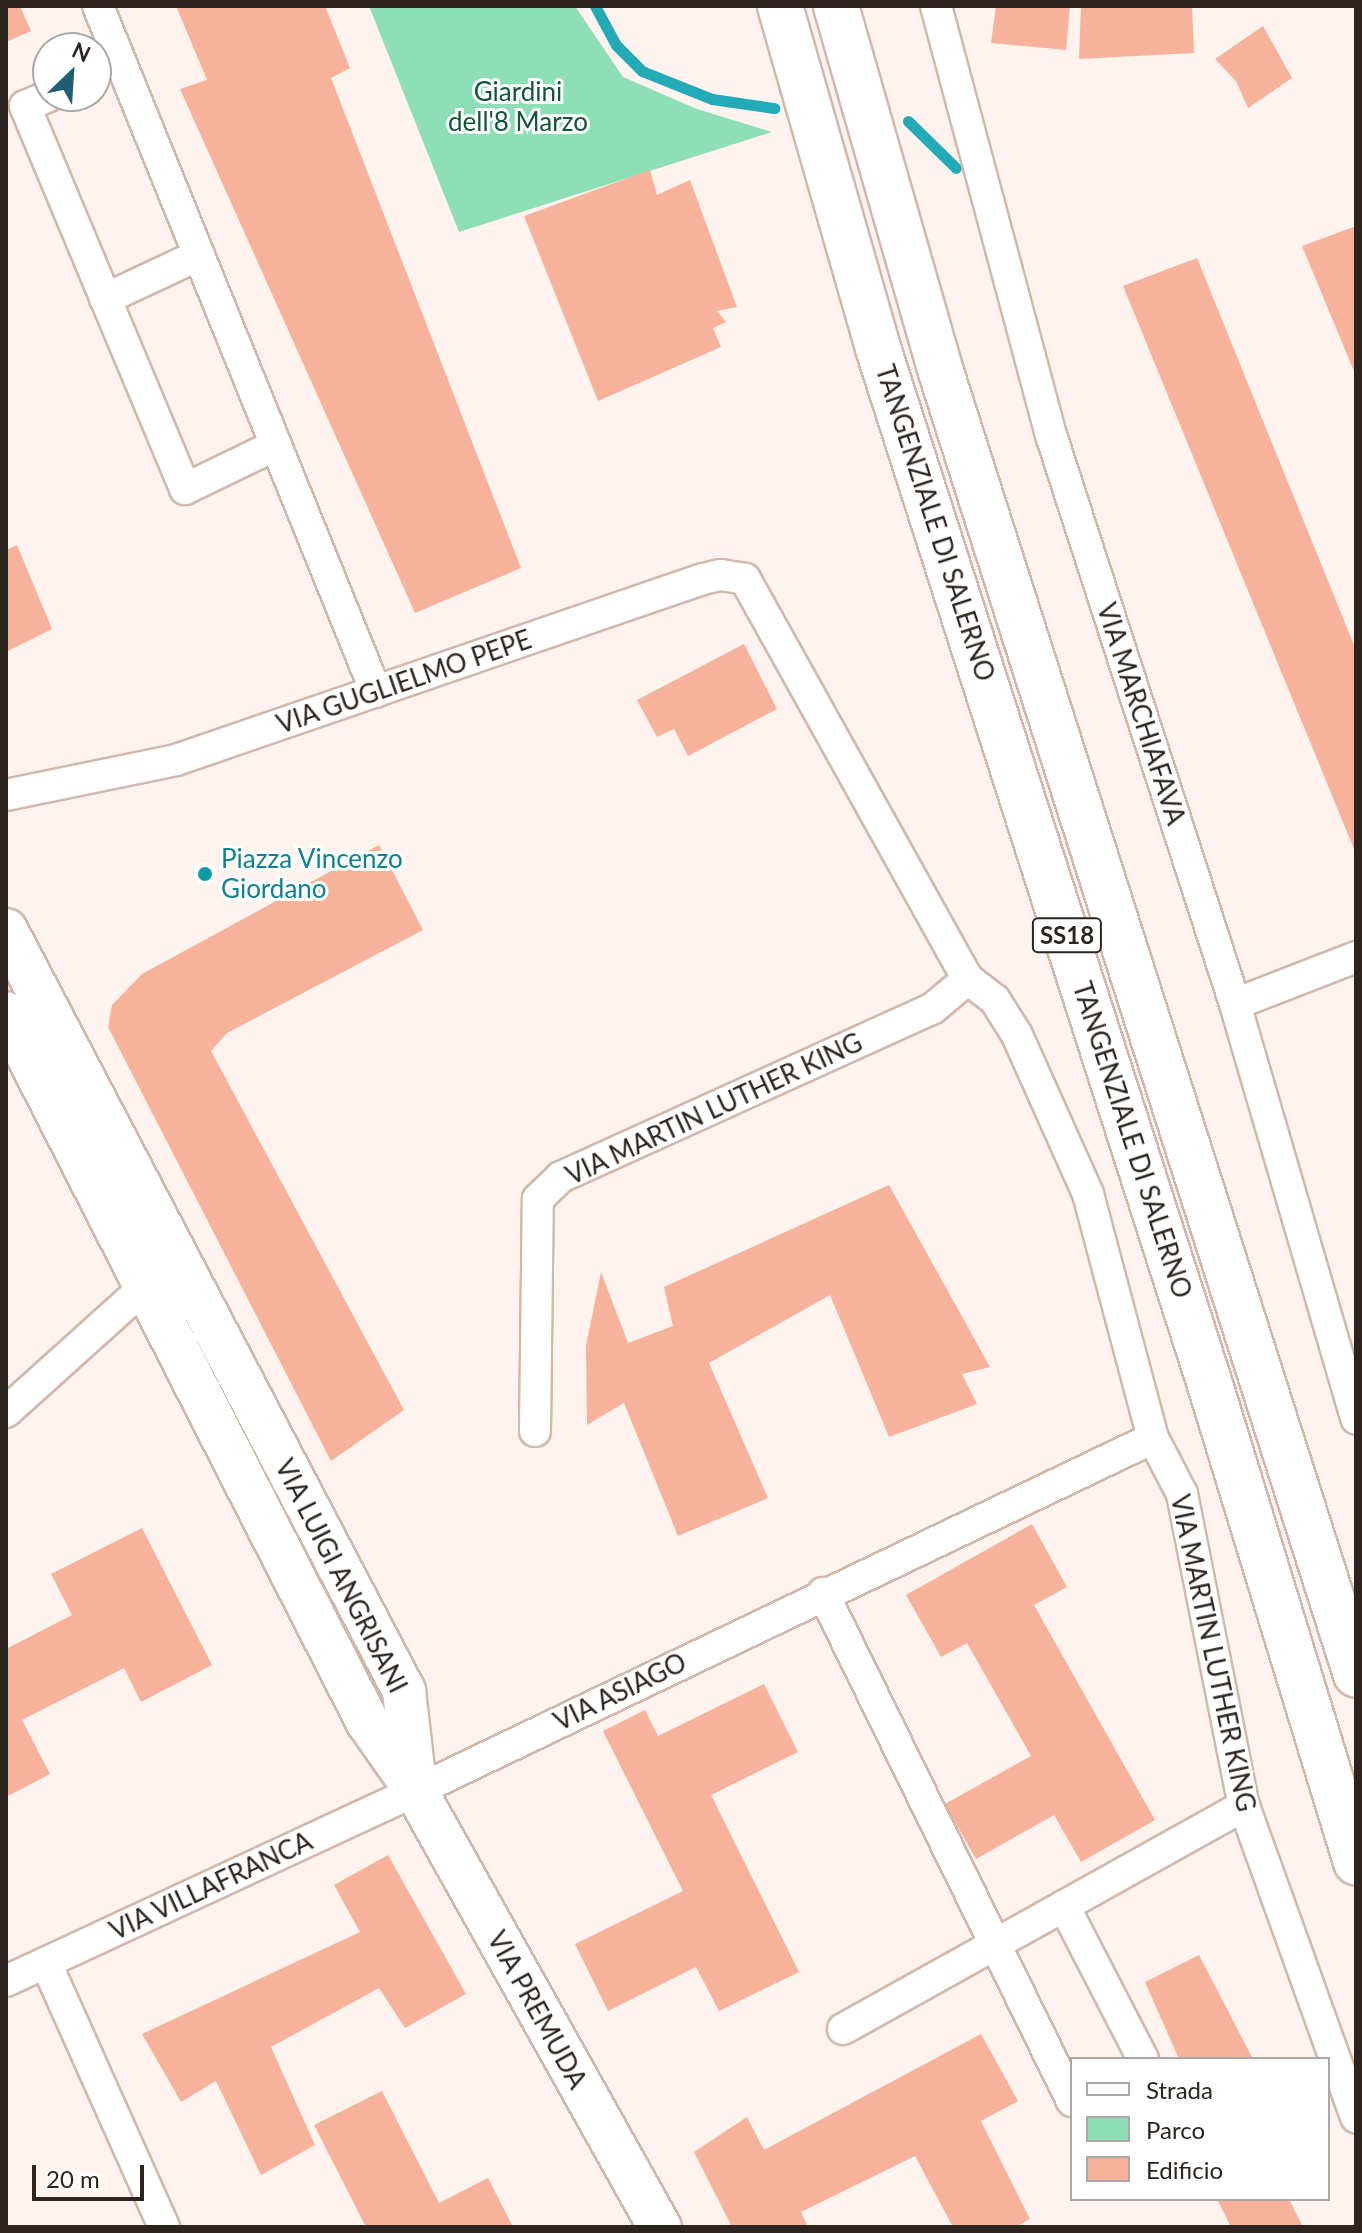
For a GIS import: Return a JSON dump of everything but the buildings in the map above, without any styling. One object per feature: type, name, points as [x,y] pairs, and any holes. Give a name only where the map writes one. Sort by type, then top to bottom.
[{"type":"highway","name":"TANGENZIALE DI SALERNO","points":[[780,6],[878,348],[1217,1406],[1356,1863]]},
{"type":"highway","name":"TANGENZIALE DI SALERNO","points":[[836,6],[941,372],[1356,1675]]},
{"type":"street","points":[[98,6],[103,32]]},
{"type":"street","name":"VIA MARCHIAFAVA","points":[[936,6],[1052,438],[1235,1004],[1356,1419]]},
{"type":"street","points":[[112,75],[199,255],[376,692]]},
{"type":"street","points":[[32,103],[25,106],[185,489],[276,445]]},
{"type":"street","points":[[105,299],[199,255]]},
{"type":"street","name":"VIA GUGLIELMO PEPE","points":[[6,795],[176,760],[721,575],[745,579],[774,625]]},
{"type":"street","name":"VIA MARTIN LUTHER KING","points":[[774,625],[968,979],[995,1000],[1017,1035],[1088,1194],[1153,1438],[1182,1494],[1244,1806],[1356,2117]]},
{"type":"street","name":"VIA LUIGI ANGRISANI","points":[[6,930],[404,1691],[416,1791]]},
{"type":"street","points":[[1235,1004],[1356,957]]},
{"type":"street","name":"VIA MARTIN LUTHER KING","points":[[535,1431],[538,1199],[561,1177],[932,1009],[968,979]]},
{"type":"street","name":"VIA LUIGI ANGRISANI","points":[[6,1013],[148,1284],[367,1721],[416,1791]]},
{"type":"street","points":[[6,1412],[148,1284]]},
{"type":"street","name":"VIA ASIAGO","points":[[416,1791],[823,1593],[1153,1438]]},
{"type":"street","points":[[823,1593],[998,1942],[1070,2097]]},
{"type":"street","name":"VIA VILLAFRANCA","points":[[6,1981],[416,1791]]},
{"type":"street","name":"VIA PREMUDA","points":[[416,1791],[660,2227]]},
{"type":"street","points":[[843,2029],[1244,1806]]},
{"type":"street","points":[[1064,1906],[1142,2057]]},
{"type":"street","points":[[46,1963],[164,2227]]},
{"type":"green space","name":"Giardini dell'8 Marzo","points":[[369,6],[575,6],[623,77],[697,109],[772,132],[459,232]]},
{"type":"waterway","points":[[595,6],[616,45],[642,71],[712,99],[774,108]]},
{"type":"waterway","points":[[908,121],[956,168]]},
{"type":"place","name":"Piazza Vincenzo Giordano","points":[[205,874]]}]
